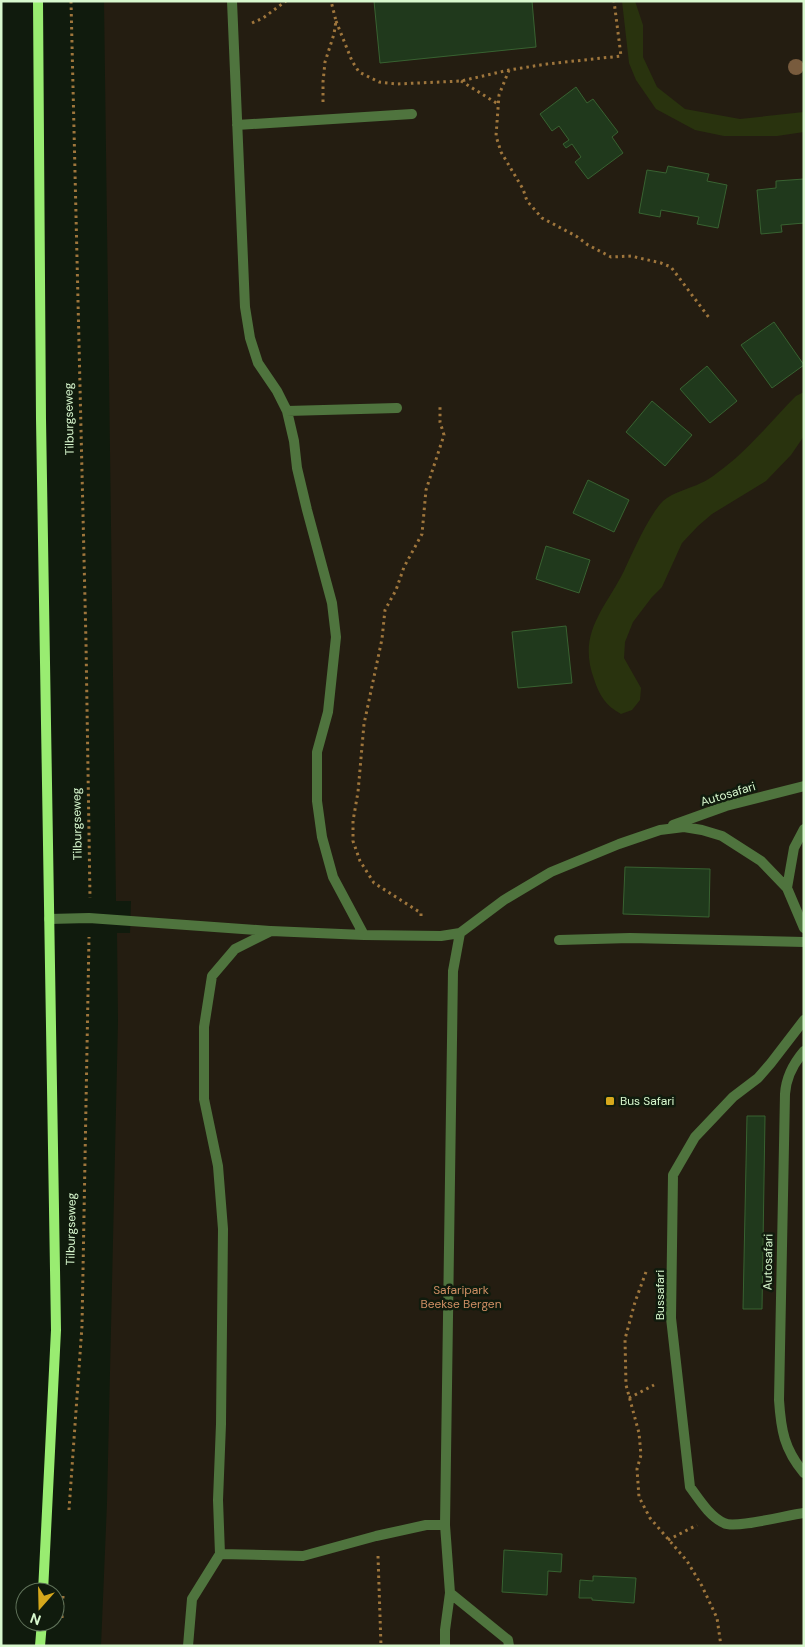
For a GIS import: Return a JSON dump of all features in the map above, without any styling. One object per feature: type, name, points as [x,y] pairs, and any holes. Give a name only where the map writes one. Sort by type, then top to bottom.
[{"type":"street","name":"Tilburgseweg","points":[[38,1],[41,428],[56,1330],[43,1582]]},
{"type":"street","points":[[40,1646],[41,1632]]},
{"type":"lane","points":[[232,1],[245,307],[250,338],[258,363],[278,391],[287,411],[294,441],[297,468],[332,603],[336,637],[328,712],[317,752],[317,801],[322,837],[333,877],[364,935]]},
{"type":"lane","points":[[236,125],[412,114]]},
{"type":"lane","points":[[287,411],[397,408]]},
{"type":"lane","name":"Autosafari","points":[[660,830],[726,806],[804,786]]},
{"type":"lane","points":[[50,919],[89,918],[271,931],[441,936],[460,932],[504,900],[551,872],[619,844],[660,830],[684,827],[722,836],[761,861],[787,888],[804,928]]},
{"type":"lane","points":[[787,888],[794,848],[804,829]]},
{"type":"lane","points":[[188,1646],[192,1599],[220,1554],[218,1500],[223,1229],[218,1166],[204,1099],[204,1027],[212,976],[234,949],[271,931]]},
{"type":"lane","points":[[445,1646],[445,1630],[450,1593],[445,1525],[453,970],[460,932]]},
{"type":"lane","points":[[559,940],[630,938],[804,942]]},
{"type":"lane","name":"Bussafari","points":[[804,1020],[758,1078],[733,1097],[695,1137],[673,1175],[672,1318],[690,1487],[704,1507],[724,1524],[736,1526],[804,1513]]},
{"type":"lane","name":"Autosafari","points":[[804,1051],[794,1064],[786,1083],[779,1392],[780,1419],[786,1445],[804,1473]]},
{"type":"lane","points":[[220,1554],[303,1556],[376,1536],[426,1525],[445,1525]]},
{"type":"lane","points":[[450,1593],[508,1640],[509,1646]]},
{"type":"path","name":"Tilburgseweg","points":[[69,1510],[82,1326],[89,918],[86,643],[71,1]]},
{"type":"path","points":[[233,31],[262,18],[286,1]]},
{"type":"path","points":[[331,1],[336,21],[352,61],[359,72],[379,82],[397,84],[460,81],[509,70],[621,56],[614,1]]},
{"type":"path","points":[[325,120],[322,82],[325,62],[336,21]]},
{"type":"path","points":[[509,70],[499,95],[496,136],[501,152],[523,189],[527,201],[542,218],[611,257],[632,256],[670,267],[710,319]]},
{"type":"path","points":[[460,81],[498,104]]},
{"type":"path","points":[[424,936],[421,913],[374,883],[360,861],[353,842],[353,821],[358,792],[364,724],[372,677],[382,639],[385,610],[396,590],[404,567],[422,534],[426,490],[444,434],[440,422],[440,407]]},
{"type":"path","points":[[646,1272],[625,1339],[626,1385],[639,1433],[641,1455],[637,1469],[639,1497],[650,1518],[688,1561],[702,1586],[717,1618],[721,1646]]},
{"type":"path","points":[[629,1398],[654,1385]]},
{"type":"path","points":[[668,1540],[697,1525]]},
{"type":"path","points":[[376,1536],[381,1646]]},
{"type":"green space","name":"Safaripark Beekse Bergen","points":[[104,1],[804,1],[804,1646],[101,1646],[107,1503],[118,1021],[117,933],[130,933],[131,901],[116,901]]},
{"type":"shaded area","points":[[622,1],[635,1],[643,25],[643,57],[657,87],[685,109],[740,119],[804,112],[804,132],[777,136],[724,136],[695,130],[656,109],[636,80],[629,63]]},
{"type":"shaded area","points":[[804,392],[804,436],[791,455],[766,481],[712,514],[698,526],[682,543],[662,587],[633,622],[625,642],[624,658],[641,688],[640,700],[632,710],[621,714],[607,704],[598,690],[590,663],[589,648],[596,622],[647,524],[663,501],[676,493],[705,481],[728,465],[796,396]]},
{"type":"building","points":[[374,1],[532,1],[536,47],[380,63]]},
{"type":"building","points":[[576,87],[587,103],[593,99],[618,132],[612,137],[623,153],[588,179],[575,162],[581,157],[572,144],[566,148],[563,144],[569,140],[559,126],[552,131],[540,114]]},
{"type":"building","points":[[668,166],[709,174],[707,181],[727,185],[718,228],[697,224],[699,217],[661,210],[660,217],[639,213],[647,170],[666,173]]},
{"type":"building","points":[[804,179],[804,223],[781,225],[782,232],[761,234],[757,190],[776,188],[776,181]]},
{"type":"building","points":[[774,322],[804,365],[772,388],[741,345]]},
{"type":"building","points":[[707,366],[737,401],[710,423],[680,389]]},
{"type":"building","points":[[652,401],[692,435],[665,466],[626,432]]},
{"type":"building","points":[[588,480],[629,500],[614,532],[573,513]]},
{"type":"building","points":[[546,546],[590,560],[579,593],[536,579]]},
{"type":"building","points":[[566,626],[572,683],[518,688],[512,632]]},
{"type":"building","points":[[625,867],[710,869],[709,917],[623,914]]},
{"type":"building","points":[[747,1116],[765,1116],[762,1309],[743,1309]]},
{"type":"building","points":[[504,1550],[562,1554],[561,1572],[548,1571],[547,1595],[502,1592]]},
{"type":"building","points":[[593,1576],[636,1578],[634,1603],[579,1598],[580,1580],[593,1581]]},
{"type":"place","name":"Bus Safari","points":[[610,1101]]}]
